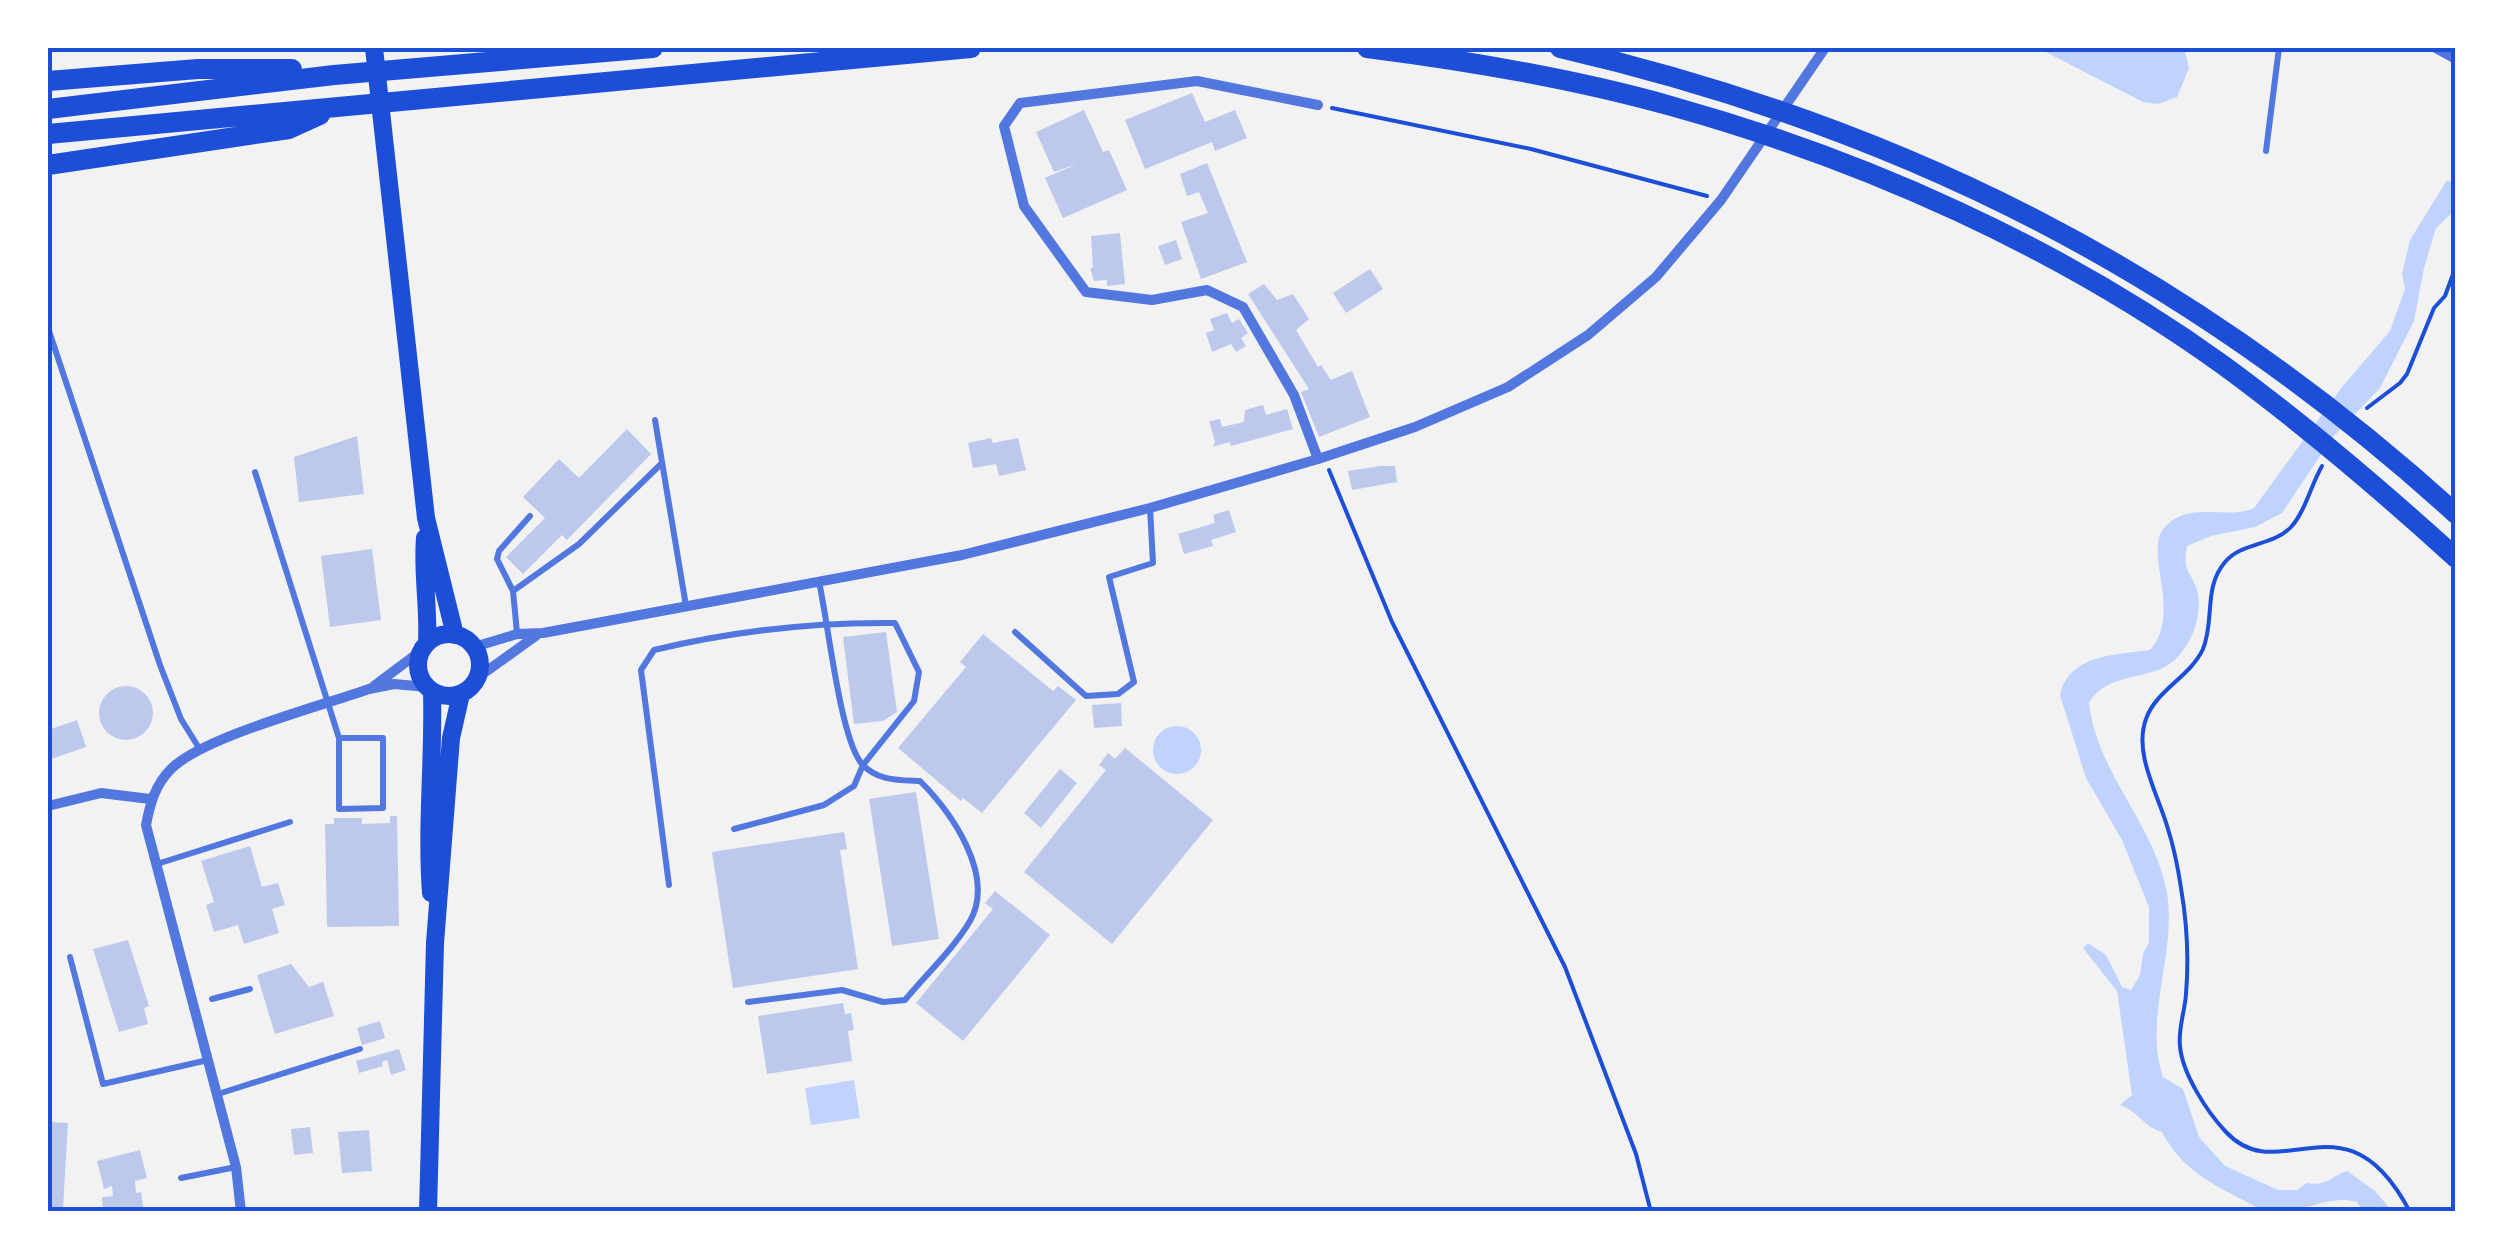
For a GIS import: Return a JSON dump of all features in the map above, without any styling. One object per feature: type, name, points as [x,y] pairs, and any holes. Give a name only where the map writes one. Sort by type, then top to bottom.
[{"type":"highway","points":[[48,109],[334,75],[653,48]]},
{"type":"highway","points":[[48,134],[971,48]]},
{"type":"highway","points":[[1367,48],[1462,60],[1671,106],[1793,145],[1926,198],[2074,272],[2222,364],[2351,464],[2456,558]]},
{"type":"highway","points":[[1560,48],[1645,67],[1819,122],[1936,169],[2066,233],[2229,333],[2369,439],[2456,514]]},
{"type":"highway","points":[[48,81],[198,69],[295,69],[334,75]]},
{"type":"highway","points":[[48,165],[289,129],[331,109]]},
{"type":"main road","points":[[374,48],[426,518],[455,635]]},
{"type":"main road","points":[[426,518],[422,566],[428,606],[418,670],[430,689],[433,737],[428,848],[436,943]]},
{"type":"main road","points":[[424,646],[445,634],[455,635],[474,647],[480,668],[477,678],[461,694],[451,738],[436,943],[428,1212]]},
{"type":"main road","points":[[430,689],[441,695],[461,694]]},
{"type":"street","points":[[474,647],[517,634],[962,555],[1150,508],[1415,427],[1508,387],[1588,335],[1656,276],[1721,200],[1824,48]]},
{"type":"street","points":[[2436,48],[2456,59]]},
{"type":"street","points":[[1318,105],[1196,81],[1020,102],[1004,126],[1024,206],[1086,292],[1152,300],[1206,290],[1244,307],[1294,395],[1318,459]]},
{"type":"street","points":[[477,678],[542,632]]},
{"type":"street","points":[[368,689],[424,646]]},
{"type":"street","points":[[241,1212],[236,1167],[146,825],[150,799],[170,769],[199,748],[368,689],[394,684],[430,689]]},
{"type":"street","points":[[48,806],[101,793],[150,799]]},
{"type":"lane","points":[[2266,151],[2279,48]]},
{"type":"lane","points":[[48,328],[160,665],[181,719],[199,748]]},
{"type":"lane","points":[[655,420],[686,606]]},
{"type":"lane","points":[[513,591],[580,544],[662,464]]},
{"type":"lane","points":[[255,472],[339,738],[339,809],[383,808],[383,738],[339,738]]},
{"type":"lane","points":[[1016,632],[1086,696],[1118,694],[1134,682],[1109,577],[1153,563],[1150,508]]},
{"type":"lane","points":[[517,634],[513,591],[500,570],[499,551],[530,516]]},
{"type":"lane","points":[[748,1002],[842,990],[882,1002],[905,1000],[972,918],[979,879],[941,803],[920,781],[885,780],[863,765],[848,740],[818,580]]},
{"type":"lane","points":[[669,884],[641,670],[654,650],[691,641],[828,622],[895,623],[919,672],[914,701],[863,765],[854,786],[824,805],[734,829]]},
{"type":"lane","points":[[156,864],[290,822]]},
{"type":"lane","points":[[70,956],[103,1084],[208,1060]]},
{"type":"lane","points":[[212,999],[250,989]]},
{"type":"lane","points":[[217,1095],[360,1049]]},
{"type":"lane","points":[[181,1178],[236,1167]]},
{"type":"path","points":[[1318,105],[1531,149],[1721,200]]},
{"type":"path","points":[[2367,408],[2407,374],[2434,308],[2446,296],[2456,266]]},
{"type":"path","points":[[1318,459],[1332,473],[1392,622],[1565,967],[1636,1154],[1651,1212]]},
{"type":"path","points":[[2324,462],[2292,526],[2238,552],[2218,572],[2211,588],[2203,649],[2150,710],[2143,731],[2144,751],[2170,833],[2182,890],[2188,962],[2180,1047],[2199,1092],[2222,1129],[2252,1150],[2336,1146],[2362,1154],[2399,1192],[2410,1212]]},
{"type":"water","points":[[2038,48],[2184,48],[2189,68],[2177,97],[2158,104],[2143,102]]},
{"type":"water","points":[[2447,180],[2455,184],[2455,210],[2436,228],[2414,321],[2380,388],[2332,438],[2282,513],[2255,527],[2211,536],[2187,546],[2186,566],[2199,601],[2196,626],[2185,648],[2168,665],[2110,684],[2089,703],[2103,753],[2151,844],[2167,893],[2168,939],[2157,1032],[2163,1077],[2183,1089],[2199,1137],[2225,1166],[2278,1190],[2297,1190],[2347,1171],[2375,1191],[2392,1211],[2363,1211],[2357,1202],[2339,1200],[2288,1211],[2267,1211],[2204,1178],[2185,1163],[2162,1132],[2120,1105],[2132,1095],[2117,991],[2083,948],[2088,943],[2106,955],[2122,987],[2131,990],[2140,975],[2149,942],[2149,907],[2122,840],[2086,778],[2060,695],[2073,671],[2083,664],[2150,650],[2163,619],[2158,552],[2164,528],[2185,514],[2232,513],[2254,508],[2342,387],[2390,331],[2405,289],[2402,274],[2410,240]]},
{"type":"water","points":[[1177,726],[1194,733],[1201,750],[1194,767],[1177,774],[1160,767],[1153,750],[1160,733]]},
{"type":"water","points":[[854,1080],[860,1118],[811,1125],[805,1088]]},
{"type":"building","points":[[1192,93],[1205,122],[1235,110],[1247,138],[1215,151],[1212,142],[1145,169],[1125,120]]},
{"type":"building","points":[[1084,110],[1103,152],[1109,150],[1127,190],[1063,218],[1045,178],[1077,164],[1054,172],[1036,132]]},
{"type":"building","points":[[1207,163],[1247,262],[1201,279],[1181,222],[1208,213],[1199,192],[1187,196],[1180,174]]},
{"type":"building","points":[[1120,233],[1125,284],[1107,286],[1107,280],[1094,281],[1090,268],[1091,236]]},
{"type":"building","points":[[1176,240],[1182,259],[1165,265],[1158,246]]},
{"type":"building","points":[[1370,269],[1383,289],[1346,313],[1333,293]]},
{"type":"building","points":[[1264,284],[1277,300],[1293,294],[1309,319],[1296,330],[1318,367],[1321,365],[1331,380],[1352,371],[1370,417],[1319,437],[1301,392],[1309,389],[1248,294]]},
{"type":"building","points":[[1227,313],[1232,323],[1239,319],[1248,333],[1241,338],[1246,346],[1236,352],[1231,344],[1212,352],[1206,333],[1214,330],[1210,319]]},
{"type":"building","points":[[1263,405],[1266,415],[1287,409],[1293,429],[1213,447],[1209,421],[1220,419],[1222,427],[1244,422],[1245,410]]},
{"type":"building","points":[[627,429],[651,454],[567,540],[562,535],[523,574],[506,557],[545,518],[523,497],[559,459],[579,478]]},
{"type":"building","points":[[357,436],[364,494],[299,502],[294,457]]},
{"type":"building","points":[[991,438],[993,443],[1018,438],[1026,470],[999,476],[996,464],[973,468],[968,443]]},
{"type":"building","points":[[1395,466],[1397,482],[1352,490],[1348,471]]},
{"type":"building","points":[[1229,510],[1236,532],[1211,540],[1213,546],[1184,554],[1178,534],[1215,523],[1213,515]]},
{"type":"building","points":[[372,549],[381,620],[330,627],[321,556]]},
{"type":"building","points":[[886,632],[897,712],[883,721],[854,724],[843,637]]},
{"type":"building","points":[[983,634],[1053,691],[1058,686],[1076,700],[982,813],[963,798],[961,801],[898,748],[966,667],[960,662]]},
{"type":"building","points":[[126,686],[145,694],[153,713],[145,732],[126,740],[107,732],[99,713],[107,694]]},
{"type":"building","points":[[1121,703],[1122,726],[1094,728],[1092,705]]},
{"type":"building","points":[[77,720],[86,747],[48,760],[48,730]]},
{"type":"building","points":[[1125,748],[1213,820],[1112,944],[1024,872],[1106,770],[1099,765],[1108,753],[1115,759]]},
{"type":"building","points":[[1060,769],[1077,783],[1041,828],[1024,813]]},
{"type":"building","points":[[916,792],[939,939],[892,946],[869,799]]},
{"type":"building","points":[[390,816],[397,816],[399,926],[327,927],[325,824],[334,824],[334,818],[362,818],[362,824],[390,823]]},
{"type":"building","points":[[844,832],[847,849],[840,850],[858,969],[733,988],[712,852]]},
{"type":"building","points":[[250,846],[262,887],[278,883],[285,905],[272,909],[279,933],[244,944],[238,925],[214,932],[206,905],[214,902],[201,861]]},
{"type":"building","points":[[995,891],[1050,935],[963,1041],[916,1003],[993,909],[985,903]]},
{"type":"building","points":[[128,940],[149,1006],[144,1008],[148,1024],[119,1032],[93,949]]},
{"type":"building","points":[[291,964],[309,987],[323,982],[334,1016],[275,1034],[257,975]]},
{"type":"building","points":[[843,1003],[845,1014],[851,1013],[854,1030],[848,1031],[852,1061],[767,1074],[758,1016]]},
{"type":"building","points":[[380,1021],[385,1038],[362,1045],[357,1028]]},
{"type":"building","points":[[399,1049],[406,1070],[391,1075],[387,1060],[382,1062],[383,1066],[359,1073],[356,1061]]},
{"type":"building","points":[[48,1122],[68,1123],[63,1208],[48,1207]]},
{"type":"building","points":[[310,1127],[313,1153],[294,1155],[291,1129]]},
{"type":"building","points":[[369,1130],[372,1171],[342,1173],[338,1132]]},
{"type":"building","points":[[140,1150],[147,1178],[135,1181],[144,1212],[103,1212],[102,1197],[113,1196],[112,1186],[104,1189],[97,1161]]}]
